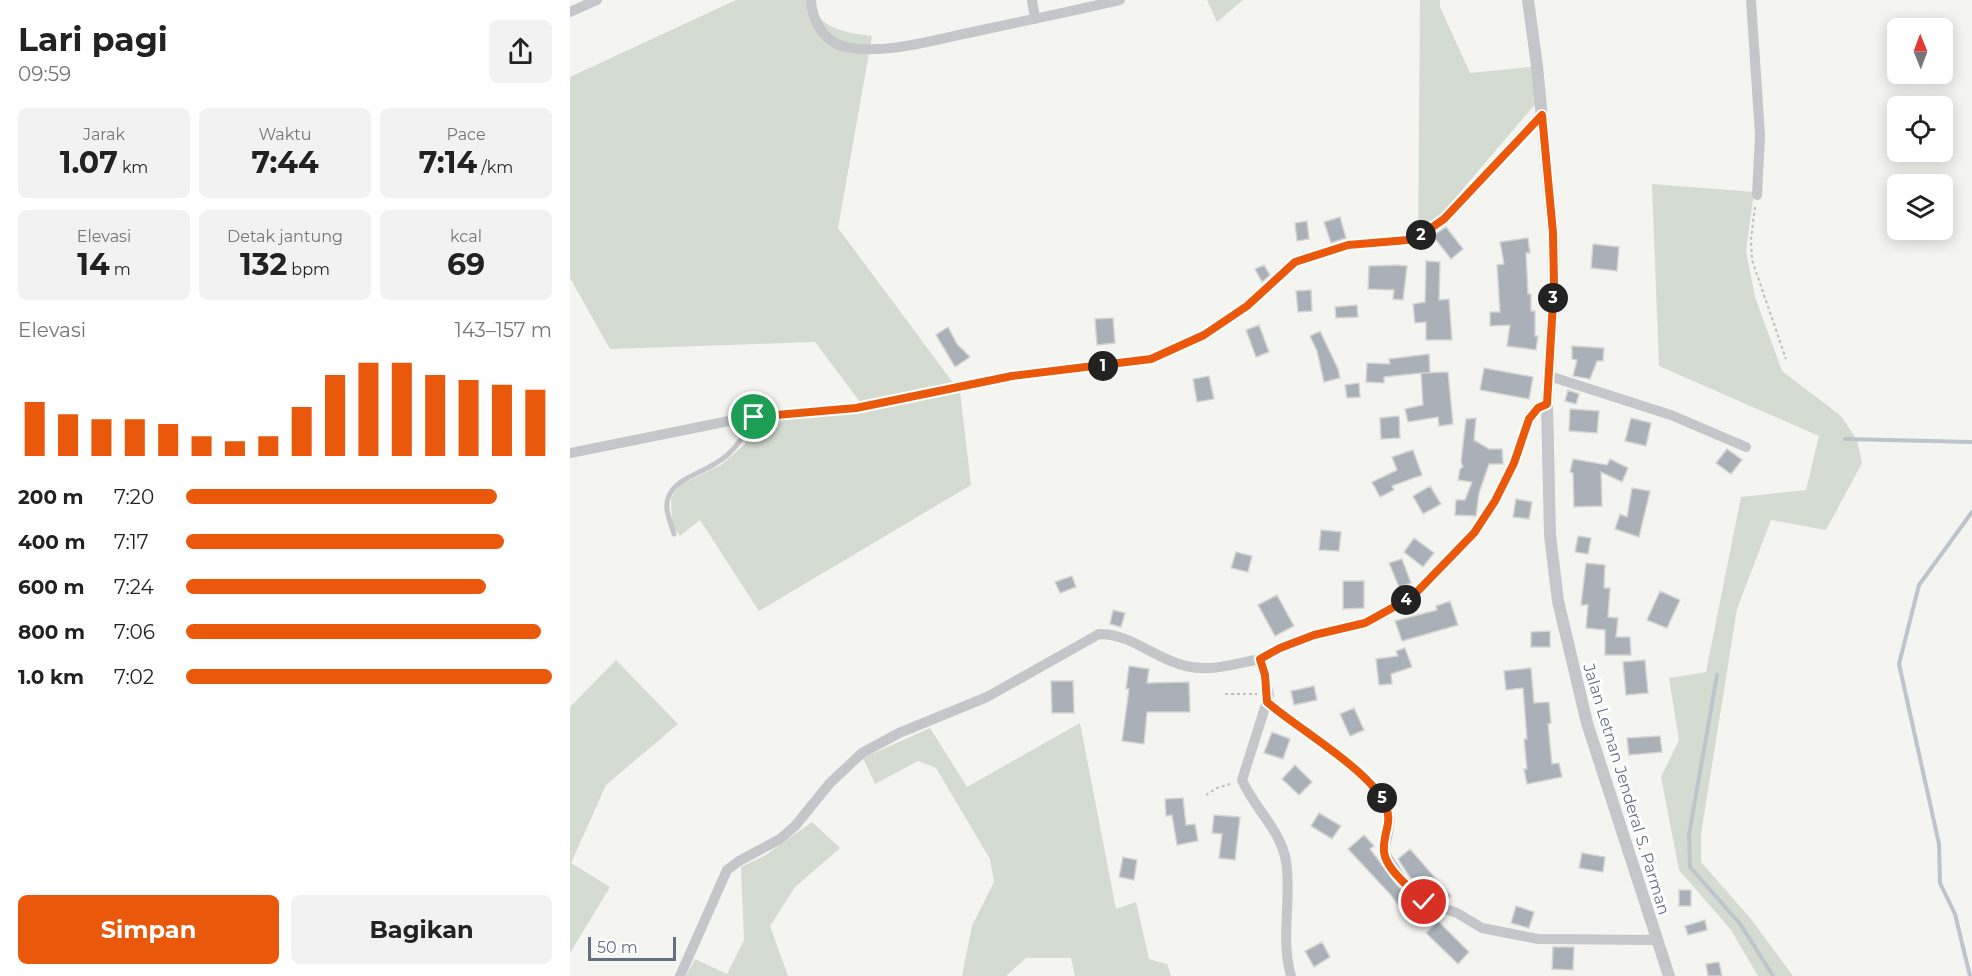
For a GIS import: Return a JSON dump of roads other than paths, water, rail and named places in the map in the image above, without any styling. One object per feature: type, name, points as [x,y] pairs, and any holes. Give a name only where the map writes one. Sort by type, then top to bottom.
[{"type":"street","points":[[570,12],[597,0]]},
{"type":"street","points":[[811,0],[814,19],[823,34],[831,41],[854,48],[908,45],[1120,0]]},
{"type":"street","points":[[1032,0],[1035,19]]},
{"type":"street","name":"Jalan Letnan Jenderal S. Parman","points":[[1528,0],[1542,115],[1553,254],[1547,404],[1550,535],[1558,601],[1587,723],[1670,976]]},
{"type":"street","points":[[1752,0],[1760,135],[1757,195]]},
{"type":"street","points":[[570,453],[750,418],[856,408],[1012,376],[1151,359],[1204,335],[1247,306],[1295,262],[1348,245],[1408,240],[1421,235],[1444,219],[1542,115]]},
{"type":"street","points":[[1549,375],[1671,415],[1746,447]]},
{"type":"street","points":[[680,976],[727,870],[780,839],[803,819],[845,767],[880,741],[987,697],[1099,634],[1111,634],[1132,640],[1166,659],[1184,666],[1206,669],[1260,659],[1280,648],[1314,635],[1365,623],[1412,597],[1474,533],[1495,501],[1514,463],[1529,419],[1538,408],[1547,404]]},
{"type":"street","points":[[1260,659],[1268,698],[1242,780],[1248,796],[1274,834],[1286,860],[1286,933],[1291,976]]},
{"type":"street","points":[[1268,698],[1354,768],[1382,797],[1389,813],[1384,852],[1396,872],[1424,902],[1457,913],[1482,928],[1538,939],[1657,940]]},
{"type":"lane","points":[[674,534],[667,509],[672,491],[678,483],[725,459],[742,441],[750,418]]},
{"type":"waterway","points":[[1845,439],[1972,442]]},
{"type":"waterway","points":[[1970,976],[1955,914],[1940,883],[1939,844],[1899,664],[1919,585],[1972,512]]},
{"type":"waterway","points":[[1717,675],[1689,835],[1690,867],[1741,925],[1773,976]]}]
